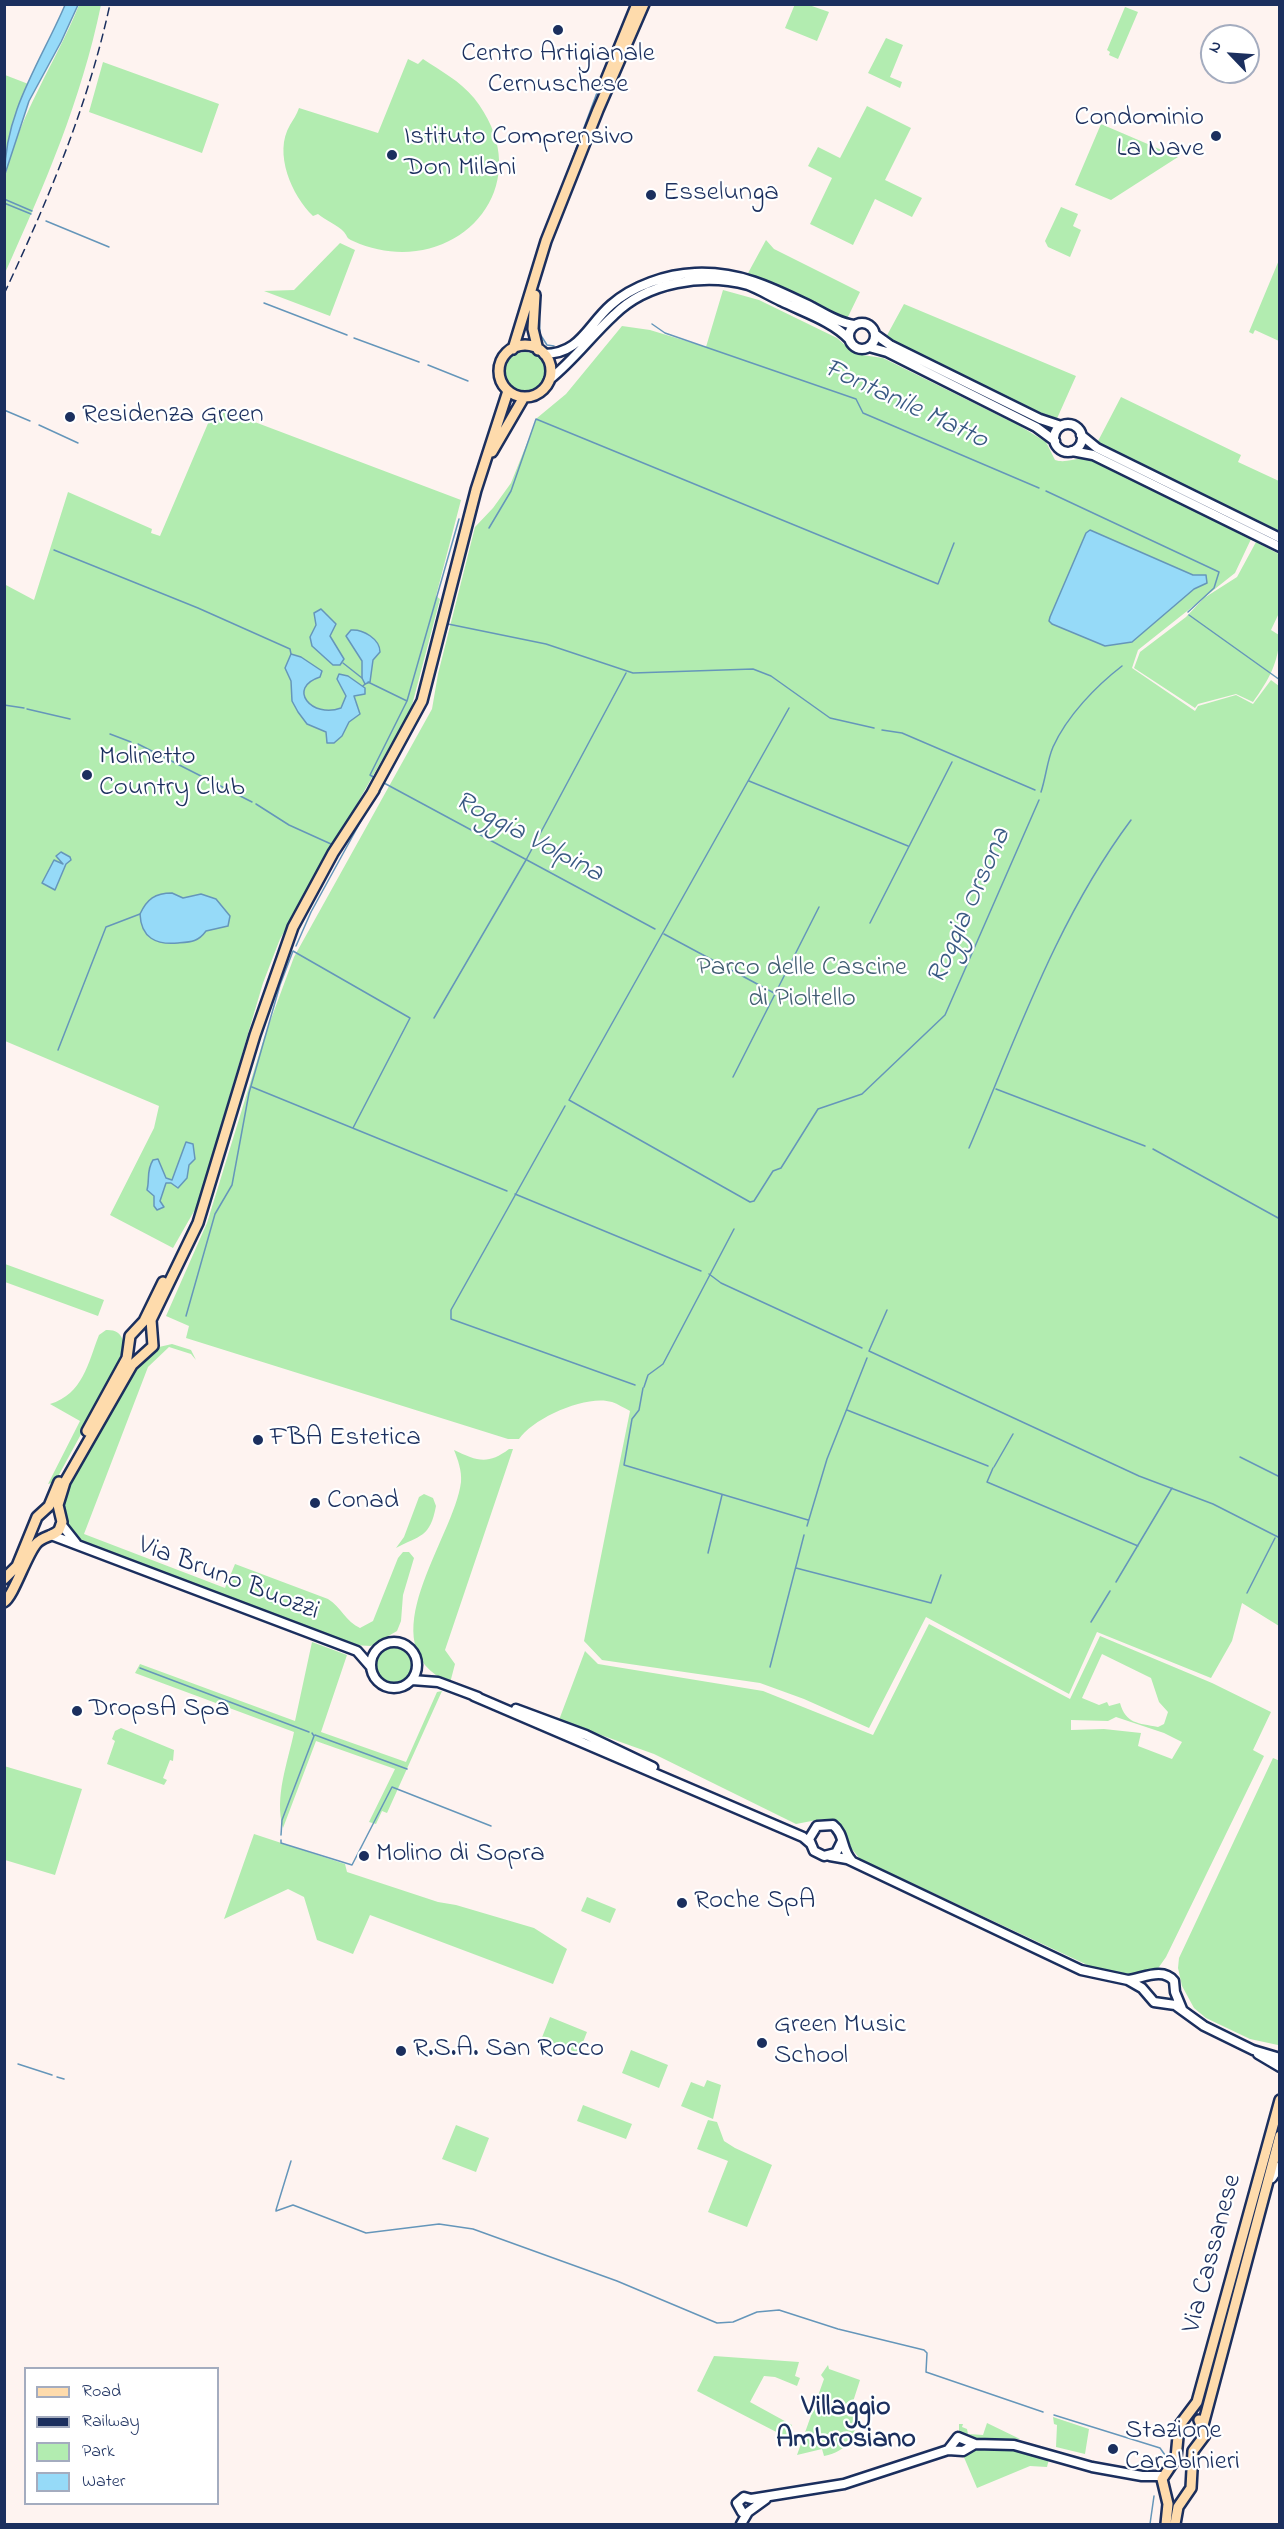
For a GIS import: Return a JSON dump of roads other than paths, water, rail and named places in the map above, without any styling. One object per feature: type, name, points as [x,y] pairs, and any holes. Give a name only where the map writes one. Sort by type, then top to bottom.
[{"type":"main road","points":[[513,349],[546,241],[598,110],[638,20],[641,4]]},
{"type":"main road","points":[[598,110],[607,77],[641,4]]},
{"type":"main road","points":[[537,272],[532,320],[541,352],[550,366],[549,380],[539,393],[524,397],[508,390],[501,379],[500,368],[504,357],[513,349],[527,346],[541,352]]},
{"type":"main road","points":[[4,1602],[10,1598],[12,1589],[33,1548],[58,1531],[60,1519],[58,1505],[65,1482],[131,1367],[154,1344],[151,1332],[152,1317],[188,1247],[202,1209],[255,1035],[288,940],[303,905],[374,790],[422,701],[482,470],[508,390]]},
{"type":"main road","points":[[482,470],[524,397]]},
{"type":"main road","points":[[12,1589],[4,1580],[17,1566],[36,1525],[38,1515],[44,1510],[126,1361],[130,1336],[145,1318],[202,1209]]},
{"type":"main road","points":[[135,1330],[144,1329],[151,1332]]},
{"type":"main road","points":[[129,1344],[136,1352],[146,1353]]},
{"type":"main road","points":[[44,1510],[50,1510],[60,1519]]},
{"type":"main road","points":[[36,1525],[39,1531],[49,1535]]},
{"type":"main road","name":"Via Cassanese","points":[[1166,2524],[1168,2507],[1164,2485],[1175,2462],[1178,2429],[1194,2409],[1199,2395],[1280,2100]]},
{"type":"main road","name":"Via Cassanese","points":[[1175,2524],[1177,2509],[1191,2488],[1193,2451],[1205,2435],[1203,2425],[1261,2203],[1278,2155],[1280,2136]]},
{"type":"main road","points":[[1186,2418],[1197,2419],[1203,2425]]},
{"type":"main road","points":[[1164,2485],[1175,2498],[1187,2494]]},
{"type":"street","points":[[541,352],[557,354],[575,346],[609,307],[649,283],[686,274],[716,273],[748,278],[854,325],[868,323],[876,335],[911,356],[1040,419],[1061,426],[1072,425],[1093,446],[1280,538]]},
{"type":"street","points":[[549,380],[573,361],[619,310],[651,291],[694,280],[714,280],[750,286],[834,327],[857,348],[869,347],[887,352],[1036,426],[1055,441],[1060,449],[1094,455],[1280,547]]},
{"type":"street","points":[[849,339],[854,325]]},
{"type":"street","points":[[869,347],[876,335]]},
{"type":"street","points":[[1055,441],[1055,434],[1061,426]]},
{"type":"street","points":[[1072,450],[1080,444],[1081,435]]},
{"type":"street","name":"Via Bruno Buozzi","points":[[60,1519],[70,1538],[84,1548]]},
{"type":"street","name":"Via Bruno Buozzi","points":[[49,1535],[357,1652],[371,1667]]},
{"type":"street","points":[[417,1663],[412,1680],[402,1687],[388,1688],[376,1679],[371,1667],[373,1656],[378,1649],[388,1643],[402,1644],[412,1651],[417,1663],[438,1682]]},
{"type":"street","name":"Via Bruno Buozzi","points":[[357,1652],[378,1649]]},
{"type":"street","points":[[412,1680],[438,1682],[690,1788],[803,1838],[810,1843],[817,1854],[855,1864],[1079,1969],[1128,1980],[1161,1973],[1169,1975],[1175,1984],[1175,1992],[1182,2008]]},
{"type":"street","points":[[786,1832],[814,1829],[821,1824],[832,1824],[839,1830],[845,1851],[855,1864]]},
{"type":"street","points":[[810,1843],[814,1829]]},
{"type":"street","points":[[830,1856],[838,1851],[842,1841]]},
{"type":"street","points":[[1146,1992],[1146,1982],[1150,1977]]},
{"type":"street","points":[[1128,1980],[1146,1992],[1154,2002],[1166,2002],[1182,2008],[1204,2026],[1279,2060]]},
{"type":"street","points":[[1166,2002],[1175,1992]]},
{"type":"street","points":[[1264,2159],[1278,2155],[1272,2145],[1273,2124]]},
{"type":"street","points":[[1261,2203],[1267,2195],[1274,2172],[1280,2166]]},
{"type":"street","points":[[740,2524],[748,2508],[769,2497],[844,2484],[952,2448],[963,2451],[970,2444],[1014,2445],[1088,2466],[1142,2476],[1164,2485]]},
{"type":"water","points":[[65,5],[78,5],[29,101],[5,174],[6,151],[17,108]]},
{"type":"water","points":[[1090,530],[1193,575],[1206,575],[1207,583],[1194,589],[1132,642],[1105,646],[1052,624],[1049,621],[1050,617],[1086,533]]},
{"type":"water","points":[[321,609],[336,624],[330,636],[344,659],[340,665],[333,665],[312,646],[310,637],[316,625],[314,613]]},
{"type":"water","points":[[351,630],[361,631],[370,636],[379,647],[380,652],[373,660],[370,682],[365,684],[362,678],[362,661],[346,636]]},
{"type":"water","points":[[291,654],[301,657],[322,671],[320,677],[310,682],[305,688],[304,695],[313,706],[330,710],[341,708],[346,696],[337,679],[339,674],[348,676],[365,688],[365,694],[354,696],[360,714],[349,722],[342,736],[334,743],[327,743],[326,732],[307,724],[292,701],[291,681],[285,668]]},
{"type":"water","points":[[61,852],[71,860],[66,864],[55,890],[42,883],[54,860],[63,864],[56,856]]},
{"type":"water","points":[[172,893],[183,898],[201,894],[216,899],[230,916],[228,926],[206,931],[190,942],[163,943],[151,938],[143,929],[140,914],[152,898]]},
{"type":"water","points":[[186,1142],[193,1144],[195,1159],[189,1165],[187,1178],[178,1188],[171,1183],[166,1183],[160,1201],[164,1207],[157,1210],[154,1206],[154,1196],[147,1190],[151,1164],[153,1160],[158,1159],[166,1178],[172,1180]]},
{"type":"waterway","points":[[548,224],[601,82]]},
{"type":"waterway","points":[[600,120],[608,99]]},
{"type":"waterway","points":[[584,160],[592,140]]},
{"type":"waterway","points":[[4,199],[32,211]]},
{"type":"waterway","points":[[4,203],[31,214]]},
{"type":"waterway","points":[[46,221],[109,247]]},
{"type":"waterway","points":[[512,333],[529,283]]},
{"type":"waterway","points":[[264,303],[347,335]]},
{"type":"waterway","points":[[539,309],[540,334],[547,345],[554,346]]},
{"type":"waterway","name":"Fontanile Matto","points":[[652,324],[665,333],[856,399],[863,413],[1039,488]]},
{"type":"waterway","points":[[354,338],[419,362]]},
{"type":"waterway","points":[[428,365],[468,381]]},
{"type":"waterway","name":"Roggia Volpina","points":[[4,410],[30,421]]},
{"type":"waterway","points":[[489,528],[511,491],[536,419],[938,584],[954,543]]},
{"type":"waterway","name":"Roggia Volpina","points":[[39,425],[78,443]]},
{"type":"waterway","name":"Fontanile Matto","points":[[1046,491],[1219,572],[1214,588],[1188,612]]},
{"type":"waterway","points":[[407,701],[459,519]]},
{"type":"waterway","name":"Roggia Volpina","points":[[54,550],[198,608],[290,649],[291,654]]},
{"type":"waterway","name":"Roggia Orsona","points":[[1189,615],[1280,680]]},
{"type":"waterway","points":[[433,675],[448,624],[546,644],[633,673],[753,669],[771,676],[830,718],[874,728]]},
{"type":"waterway","points":[[343,663],[362,678]]},
{"type":"waterway","name":"Roggia Orsona","points":[[1041,792],[1051,752],[1066,724],[1092,692],[1122,666]]},
{"type":"waterway","points":[[434,1018],[526,860],[626,673]]},
{"type":"waterway","name":"Roggia Volpina","points":[[368,682],[407,701],[370,775],[375,778]]},
{"type":"waterway","points":[[4,705],[24,708]]},
{"type":"waterway","points":[[296,946],[311,912],[424,706]]},
{"type":"waterway","points":[[569,1100],[789,708]]},
{"type":"waterway","points":[[27,709],[70,719]]},
{"type":"waterway","points":[[882,730],[902,733],[1035,790]]},
{"type":"waterway","points":[[110,734],[131,742]]},
{"type":"waterway","points":[[138,744],[252,802]]},
{"type":"waterway","points":[[870,923],[952,762]]},
{"type":"waterway","points":[[749,781],[908,846]]},
{"type":"waterway","name":"Roggia Volpina","points":[[384,783],[655,929]]},
{"type":"waterway","name":"Roggia Orsona","points":[[569,1100],[750,1202],[754,1201],[773,1171],[781,1168],[818,1109],[862,1094],[945,1015],[1039,800]]},
{"type":"waterway","points":[[256,804],[289,825],[331,844]]},
{"type":"waterway","points":[[969,1148],[1040,979],[1060,938],[1081,897],[1131,820]]},
{"type":"waterway","points":[[733,1077],[819,907]]},
{"type":"waterway","points":[[58,1050],[106,927],[140,914]]},
{"type":"waterway","points":[[664,934],[774,993]]},
{"type":"waterway","points":[[186,1316],[215,1214],[232,1185],[249,1093],[280,985],[293,951],[410,1018],[353,1128]]},
{"type":"waterway","points":[[252,1087],[507,1191]]},
{"type":"waterway","name":"Roggia Volpina","points":[[996,1089],[1145,1146]]},
{"type":"waterway","points":[[565,1106],[451,1310],[451,1319],[635,1385]]},
{"type":"waterway","name":"Roggia Volpina","points":[[1153,1149],[1280,1219]]},
{"type":"waterway","points":[[515,1194],[701,1271]]},
{"type":"waterway","points":[[644,1387],[648,1375],[663,1364],[734,1229]]},
{"type":"waterway","points":[[709,1274],[721,1283],[862,1348]]},
{"type":"waterway","points":[[869,1351],[887,1310]]},
{"type":"waterway","points":[[869,1351],[1139,1476],[1213,1504],[1280,1538]]},
{"type":"waterway","points":[[807,1526],[827,1459],[867,1358]]},
{"type":"waterway","points":[[643,1388],[639,1410],[632,1419],[624,1465],[808,1520]]},
{"type":"waterway","points":[[847,1410],[988,1466]]},
{"type":"waterway","points":[[994,1467],[1013,1434]]},
{"type":"waterway","points":[[1240,1457],[1280,1477]]},
{"type":"waterway","points":[[993,1468],[987,1482],[1138,1546]]},
{"type":"waterway","points":[[1116,1582],[1172,1488]]},
{"type":"waterway","points":[[708,1553],[722,1495]]},
{"type":"waterway","points":[[770,1667],[804,1535]]},
{"type":"waterway","points":[[1247,1593],[1275,1538]]},
{"type":"waterway","points":[[796,1568],[931,1603],[941,1575]]},
{"type":"waterway","points":[[1091,1622],[1110,1591]]},
{"type":"waterway","points":[[140,1668],[309,1732]]},
{"type":"waterway","points":[[281,1835],[282,1820],[314,1736],[312,1733]]},
{"type":"waterway","points":[[315,1735],[407,1769]]},
{"type":"waterway","points":[[281,1840],[281,1843],[352,1865],[392,1787],[491,1826]]},
{"type":"waterway","points":[[18,2064],[52,2075]]},
{"type":"waterway","points":[[57,2077],[64,2079]]},
{"type":"waterway","points":[[276,2210],[291,2161]]},
{"type":"waterway","points":[[276,2211],[293,2205],[366,2233],[439,2224],[473,2229],[617,2281],[717,2323],[733,2322],[757,2312],[779,2310],[838,2329],[924,2350],[927,2353],[926,2372],[1043,2412]]},
{"type":"waterway","points":[[1054,2415],[1160,2448],[1165,2455]]},
{"type":"waterway","points":[[1150,2524],[1154,2496]]},
{"type":"railway","points":[[4,294],[65,152],[90,79],[110,4]]},
{"type":"place","name":"Centro Artigianale Cernuschese","points":[[558,30]]},
{"type":"place","name":"Condominio La Nave","points":[[1216,136]]},
{"type":"place","name":"Istituto Comprensivo Don Milani","points":[[392,155]]},
{"type":"place","name":"Esselunga","points":[[651,195]]},
{"type":"place","name":"Residenza Green","points":[[70,417]]},
{"type":"place","name":"Molinetto Country Club","points":[[87,775]]},
{"type":"place","name":"FBA Estetica","points":[[258,1440]]},
{"type":"place","name":"Conad","points":[[315,1503]]},
{"type":"place","name":"DropsA Spa","points":[[77,1711]]},
{"type":"place","name":"Molino di Sopra","points":[[364,1856]]},
{"type":"place","name":"Roche SpA","points":[[682,1903]]},
{"type":"place","name":"Green Music School","points":[[762,2043]]},
{"type":"place","name":"R.S.A. San Rocco","points":[[401,2051]]},
{"type":"place","name":"Stazione Carabinieri","points":[[1113,2449]]},
{"type":"district","name":"Villaggio Ambrosiano","points":[[846,2425]]},
{"type":"park label","name":"Parco delle Cascine di Pioltello","points":[[802,986]]}]
